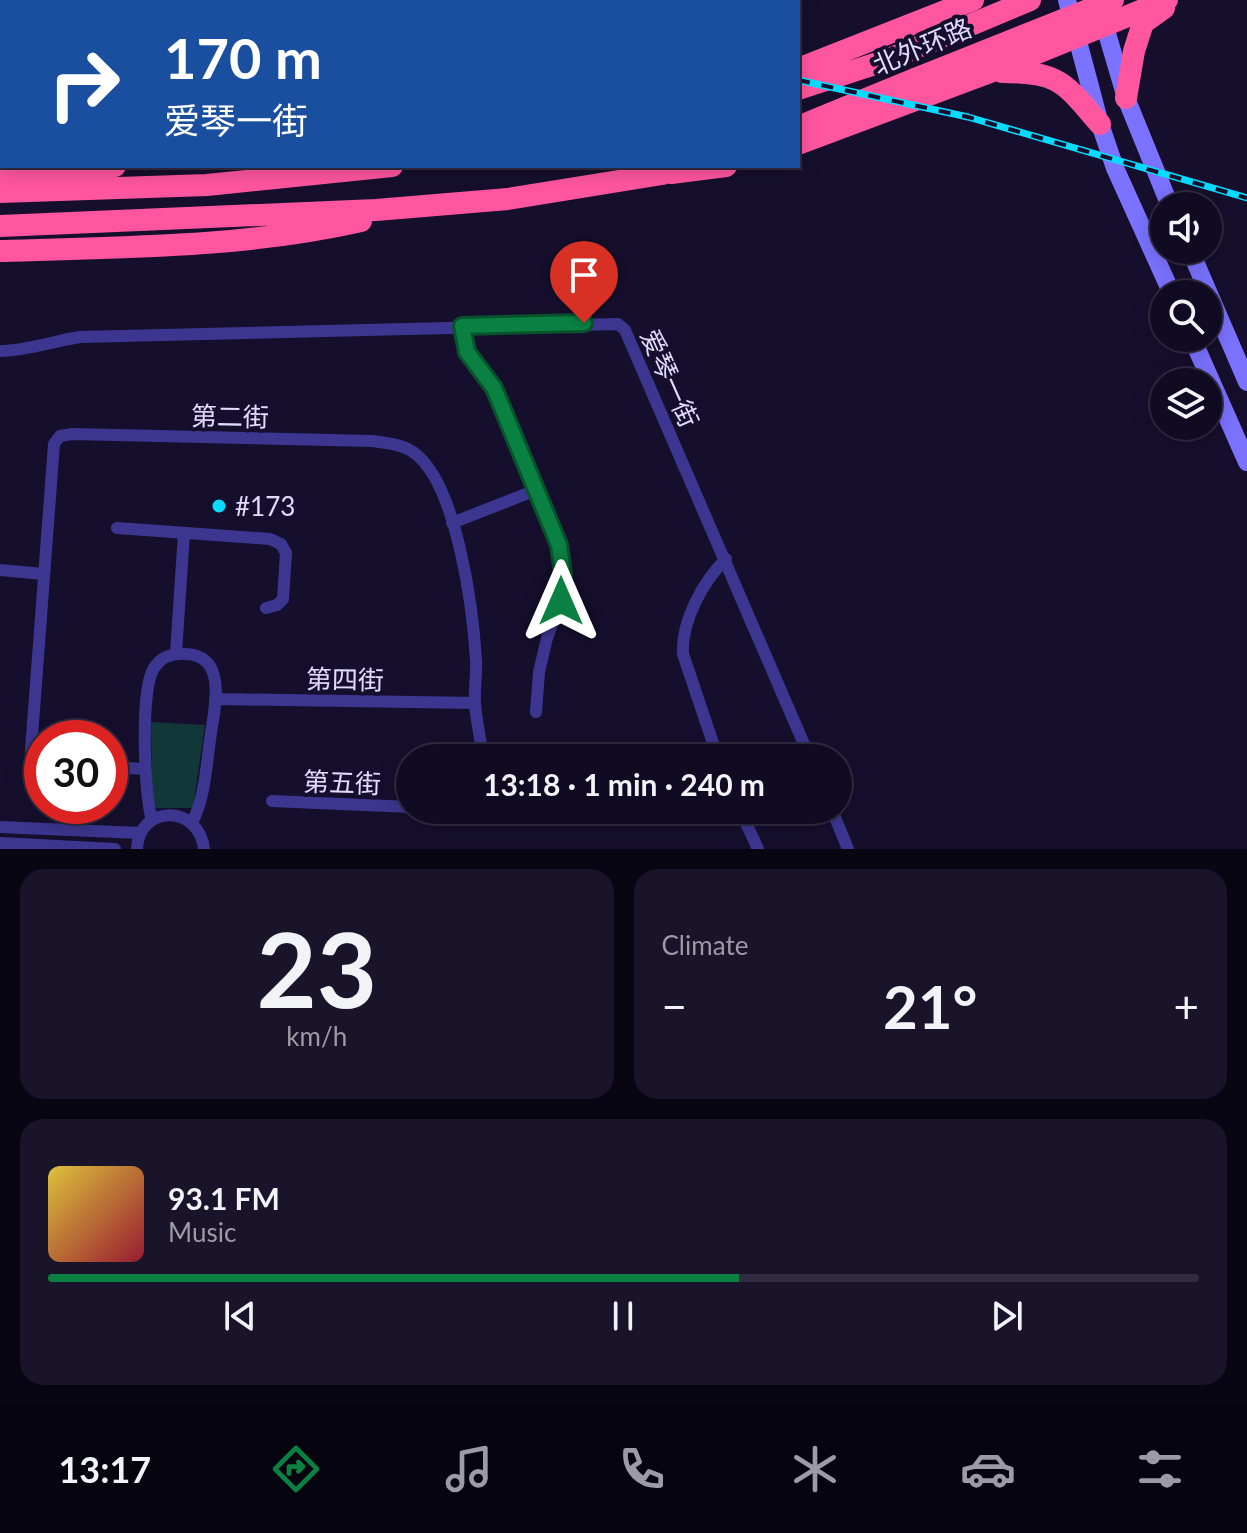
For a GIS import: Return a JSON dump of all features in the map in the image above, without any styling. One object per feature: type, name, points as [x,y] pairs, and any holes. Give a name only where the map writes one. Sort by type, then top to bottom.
[{"type":"highway","points":[[800,68],[973,0]]},
{"type":"highway","points":[[1000,69],[1018,40],[1015,23],[1002,0]]},
{"type":"highway","name":"北外环路","points":[[800,88],[887,60],[1030,0]]},
{"type":"highway","name":"北外环路","points":[[800,126],[1113,0]]},
{"type":"highway","points":[[1151,0],[1166,0]]},
{"type":"highway","points":[[800,143],[1000,69],[1166,0]]},
{"type":"highway","points":[[1126,98],[1134,51],[1143,23],[1175,0]]},
{"type":"highway","points":[[1000,69],[1030,72],[1063,82],[1100,124]]},
{"type":"highway","points":[[0,171],[69,168]]},
{"type":"highway","points":[[0,192],[207,185],[373,168]]},
{"type":"highway","points":[[662,174],[679,168]]},
{"type":"highway","points":[[0,226],[426,206],[508,199],[710,168]]},
{"type":"highway","points":[[0,251],[220,243],[316,231],[426,206]]},
{"type":"street","points":[[1067,0],[1115,168],[1166,280]]},
{"type":"street","points":[[1097,0],[1126,98],[1164,192]]},
{"type":"street","points":[[1115,168],[1149,156]]},
{"type":"street","points":[[1196,264],[1247,382]]},
{"type":"street","name":"爱琴一街","points":[[0,351],[17,351],[80,337],[618,324],[625,330],[804,744]]},
{"type":"street","points":[[462,326],[467,352],[494,388],[559,545],[563,574],[561,601],[547,638],[539,672],[536,712]]},
{"type":"street","points":[[1198,352],[1247,462]]},
{"type":"street","name":"第二街","points":[[33,720],[54,444],[60,436],[372,441],[396,445],[414,453],[430,470],[445,500],[467,577],[476,661],[475,703],[481,744]]},
{"type":"street","points":[[452,523],[536,490]]},
{"type":"street","points":[[117,528],[270,539],[281,544],[286,553],[283,599],[277,605],[266,608]]},
{"type":"street","points":[[176,653],[184,533]]},
{"type":"street","points":[[713,744],[683,654],[682,640],[688,620],[708,582],[726,559]]},
{"type":"street","points":[[0,570],[44,574]]},
{"type":"street","points":[[152,820],[147,805],[145,769],[147,688],[152,670],[162,659],[176,653],[195,654],[207,659],[213,669],[215,699],[200,807],[192,823]]},
{"type":"street","name":"第四街","points":[[215,699],[475,703]]},
{"type":"street","points":[[128,768],[145,769]]},
{"type":"street","name":"第五街","points":[[272,801],[396,806]]},
{"type":"street","points":[[137,849],[140,833],[152,820],[168,815],[179,816],[192,823],[202,837],[204,849]]},
{"type":"street","points":[[746,824],[758,849]]},
{"type":"street","points":[[838,824],[848,849]]},
{"type":"street","points":[[0,827],[140,833]]},
{"type":"street","points":[[0,843],[115,849]]},
{"type":"green space","points":[[151,722],[205,725],[193,808],[152,808]]},
{"type":"railway","points":[[800,80],[968,117],[1247,198]]},
{"type":"place","name":"#173","points":[[219,506]]},
{"type":"route","points":[[561,601],[563,574],[559,545],[494,388],[467,352],[462,326],[584,323]]}]
